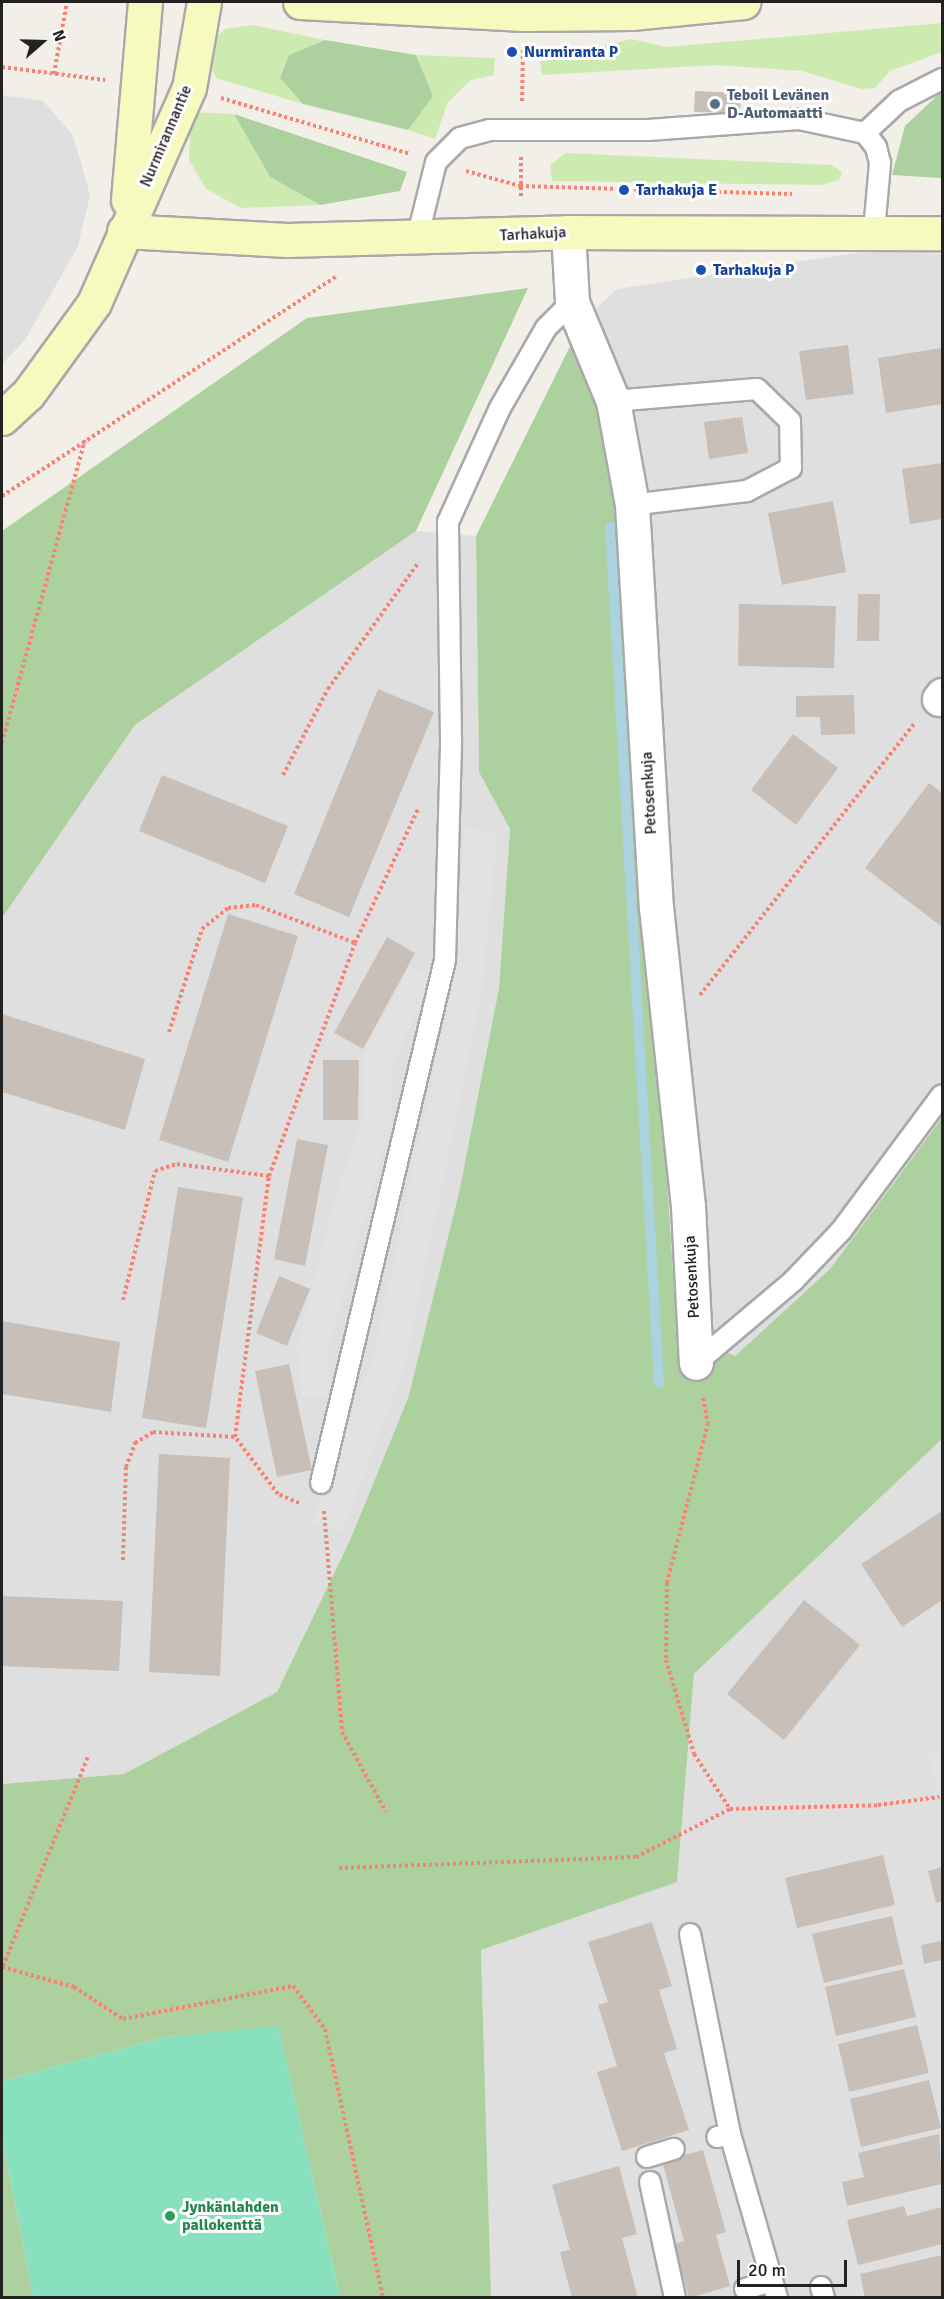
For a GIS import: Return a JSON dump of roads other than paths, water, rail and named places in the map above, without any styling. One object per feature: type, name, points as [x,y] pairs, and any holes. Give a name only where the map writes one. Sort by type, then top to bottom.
[{"type":"street","name":"Nurmirannantie","points":[[124,231],[145,2]]},
{"type":"street","name":"Nurmirannantie","points":[[2,417],[28,394],[94,303],[189,88],[204,2]]},
{"type":"street","points":[[300,2],[524,14],[631,13],[744,2]]},
{"type":"street","name":"Tarhakuja","points":[[124,231],[287,240],[417,239],[568,232],[874,231],[942,234]]},
{"type":"street","name":"Petosenkuja","points":[[568,232],[572,302],[613,401],[632,505],[669,1036],[688,1206],[696,1363]]},
{"type":"lane","points":[[865,133],[899,101],[942,79]]},
{"type":"lane","points":[[417,239],[436,162],[460,138],[521,130],[648,129],[799,119],[865,133]]},
{"type":"lane","points":[[865,133],[880,163],[874,231]]},
{"type":"lane","points":[[321,1483],[445,960],[451,740],[447,522],[500,408],[546,328],[572,302]]},
{"type":"lane","points":[[613,401],[757,389],[790,422],[791,468],[747,491],[632,505]]},
{"type":"lane","points":[[696,1363],[793,1281],[841,1231],[942,1095]]},
{"type":"lane","points":[[690,1934],[724,2135],[775,2290],[745,2289]]},
{"type":"lane","points":[[647,2157],[674,2150]]},
{"type":"lane","points":[[650,2182],[675,2298]]},
{"type":"waterway","points":[[610,527],[659,1384]]},
{"type":"place","name":"Nurmiranta P","points":[[512,52]]},
{"type":"place","name":"Teboil Levänen D-Automaatti","points":[[715,104]]},
{"type":"place","name":"Tarhakuja E","points":[[624,190]]},
{"type":"place","name":"Tarhakuja P","points":[[701,270]]},
{"type":"place","name":"Jynkänlahden pallokenttä","points":[[170,2216]]}]
